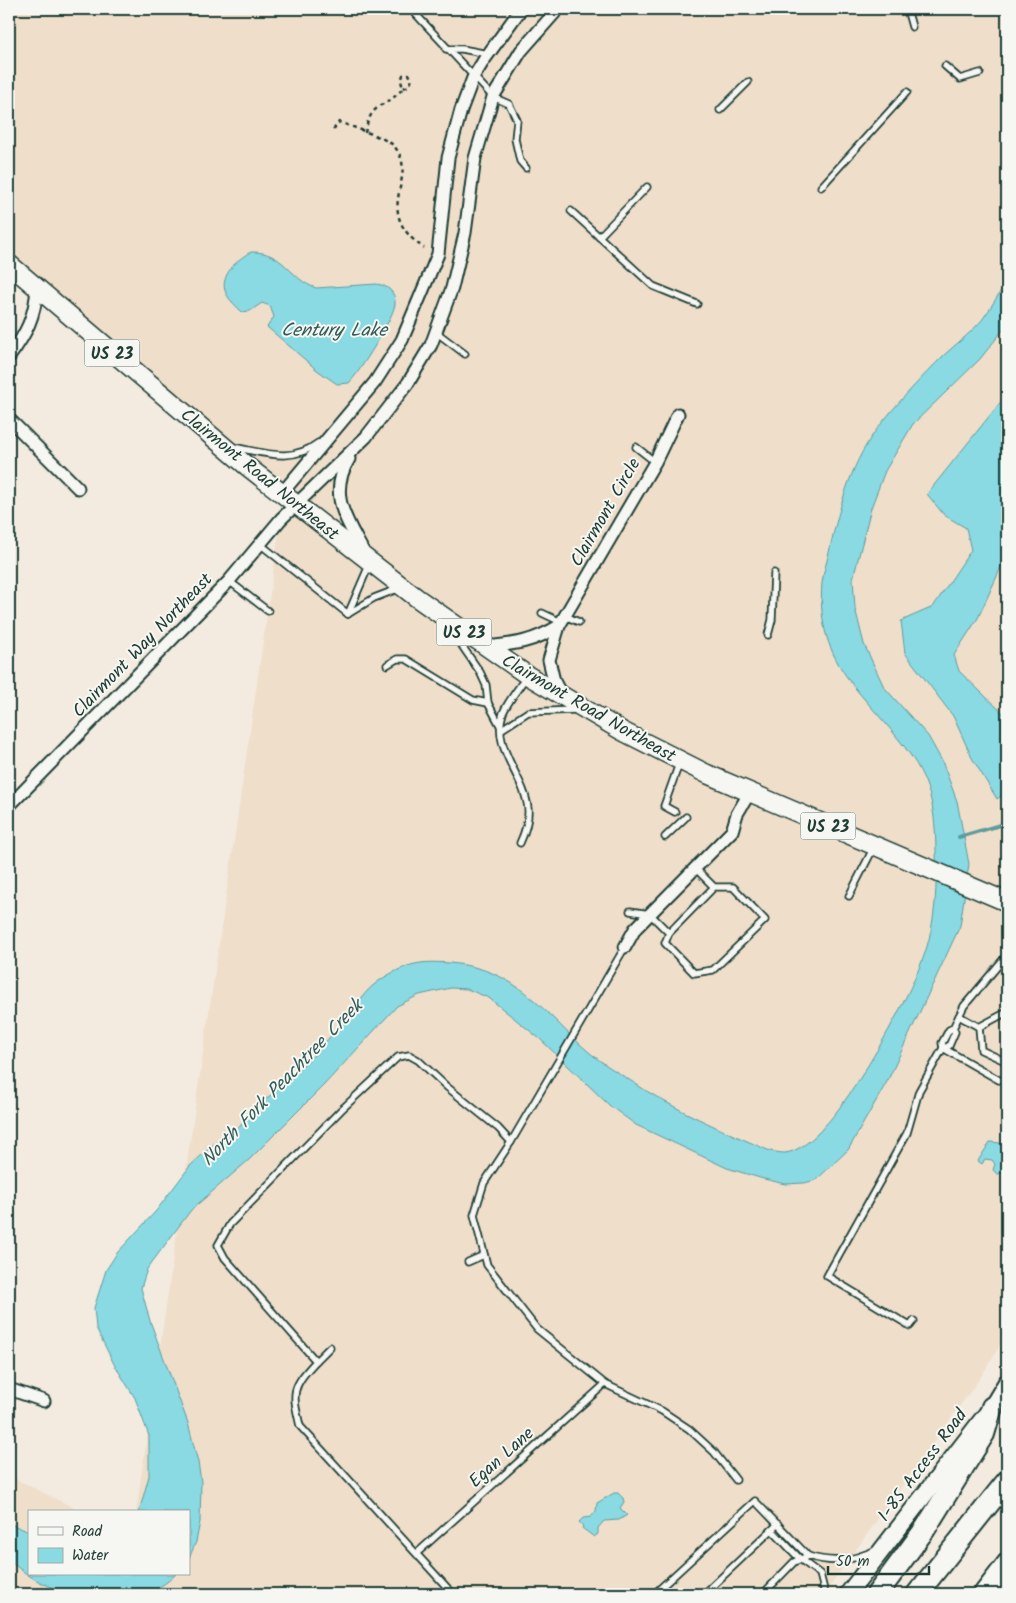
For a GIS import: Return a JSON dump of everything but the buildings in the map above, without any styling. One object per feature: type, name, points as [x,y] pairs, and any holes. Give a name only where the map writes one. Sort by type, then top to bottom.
[{"type":"highway","points":[[877,1594],[925,1528],[984,1434],[992,1407]]},
{"type":"highway","points":[[917,1594],[1007,1481]]},
{"type":"highway","points":[[984,1594],[1007,1564]]},
{"type":"main road","name":"Clairmont Road Northeast","points":[[9,264],[223,446],[296,505],[485,648],[527,675],[584,709],[680,760],[906,860],[1004,900]]},
{"type":"main road","name":"I-85 Access Road","points":[[848,1594],[992,1407],[1007,1382]]},
{"type":"street","points":[[282,493],[385,369],[402,340],[438,254],[451,143],[473,78],[521,9]]},
{"type":"street","points":[[367,559],[342,508],[338,489],[344,468],[366,436],[408,383],[426,354],[436,332],[459,265],[467,222],[475,158],[492,97],[521,51],[558,9]]},
{"type":"street","points":[[9,356],[22,339],[36,310],[37,288]]},
{"type":"street","name":"Clairmont Circle","points":[[562,696],[554,682],[549,660],[562,621],[655,462],[678,414]]},
{"type":"street","points":[[9,419],[78,488]]},
{"type":"street","name":"Clairmont Way Northeast","points":[[9,806],[229,581],[296,505],[366,436]]},
{"type":"street","points":[[485,648],[522,644],[541,637],[562,621]]},
{"type":"street","points":[[625,947],[635,929],[732,831],[737,814],[750,792]]},
{"type":"street","points":[[9,1389],[44,1401]]},
{"type":"lane","points":[[411,9],[492,97],[510,104],[517,120],[515,139],[520,161],[526,168]]},
{"type":"lane","points":[[907,9],[912,27]]},
{"type":"lane","points":[[446,49],[462,49],[488,54]]},
{"type":"lane","points":[[945,66],[960,80],[980,73]]},
{"type":"lane","points":[[720,110],[748,82]]},
{"type":"lane","points":[[822,187],[907,92]]},
{"type":"lane","points":[[599,237],[647,187]]},
{"type":"lane","points":[[571,211],[653,286],[697,304]]},
{"type":"lane","points":[[436,332],[465,354]]},
{"type":"lane","points":[[223,446],[287,456],[298,455],[313,447],[336,429]]},
{"type":"lane","points":[[636,447],[655,462]]},
{"type":"lane","points":[[260,544],[348,614]]},
{"type":"lane","points":[[348,614],[367,570],[367,559]]},
{"type":"lane","points":[[768,635],[772,620],[774,573]]},
{"type":"lane","points":[[229,581],[268,610]]},
{"type":"lane","points":[[348,614],[377,596],[403,587]]},
{"type":"lane","points":[[542,613],[562,621],[579,622]]},
{"type":"lane","points":[[442,616],[480,672],[486,685],[488,702],[502,729]]},
{"type":"lane","points":[[387,665],[397,659],[406,659],[473,700],[488,702]]},
{"type":"lane","points":[[520,842],[527,826],[528,811],[526,798],[505,755],[502,729],[503,713],[527,675]]},
{"type":"lane","points":[[502,729],[528,712],[584,709]]},
{"type":"lane","points":[[675,812],[664,806],[680,760]]},
{"type":"lane","points":[[665,836],[686,817]]},
{"type":"lane","points":[[849,896],[874,846]]},
{"type":"lane","points":[[696,869],[714,887],[733,887],[765,920],[713,970],[694,973],[665,943],[669,933],[714,887]]},
{"type":"lane","points":[[630,910],[650,914],[669,933]]},
{"type":"lane","points":[[625,947],[511,1142],[484,1183],[474,1215],[487,1265],[536,1329],[605,1384],[662,1411],[689,1429],[714,1452],[736,1480]]},
{"type":"lane","points":[[914,1321],[910,1326],[827,1276],[907,1133],[919,1091],[943,1048],[942,1043],[949,1030],[953,1028],[977,990],[1007,955]]},
{"type":"lane","points":[[979,1027],[1007,1012]]},
{"type":"lane","points":[[959,1016],[979,1027]]},
{"type":"lane","points":[[979,1027],[981,1050],[1007,1062]]},
{"type":"lane","points":[[943,1048],[1000,1080]]},
{"type":"lane","points":[[316,1361],[224,1258],[218,1246],[230,1224],[372,1080],[398,1057],[408,1055],[418,1060],[447,1087],[498,1128],[511,1142]]},
{"type":"lane","points":[[468,1262],[484,1255]]},
{"type":"lane","points":[[330,1347],[302,1376],[293,1396],[300,1426],[453,1594]]},
{"type":"lane","name":"Egan Lane","points":[[417,1553],[605,1384]]},
{"type":"lane","points":[[654,1594],[755,1501],[808,1556],[826,1562],[844,1560],[860,1557],[885,1547]]},
{"type":"lane","points":[[704,1594],[778,1524]]},
{"type":"lane","points":[[772,1530],[800,1559],[820,1574],[825,1594]]},
{"type":"lane","points":[[763,1594],[794,1562],[808,1556]]},
{"type":"path","points":[[365,133],[366,123],[377,105],[389,100],[403,88],[409,86],[412,80],[409,74],[403,75],[400,81],[403,88]]},
{"type":"path","points":[[333,130],[339,122],[392,144],[399,155],[402,170],[396,212],[402,227],[410,238],[424,248]]},
{"type":"shaded area","points":[[9,9],[1007,9],[1007,1334],[980,1378],[824,1594],[9,1594],[9,1476],[79,1510],[28,1510],[28,1576],[190,1576],[190,1510],[136,1510],[283,505],[151,380],[9,253]]},
{"type":"water","name":"Century Lake","points":[[251,252],[272,256],[300,279],[316,288],[376,284],[390,290],[394,296],[395,304],[389,321],[368,357],[349,383],[337,384],[317,370],[267,327],[274,317],[270,306],[262,303],[250,311],[242,312],[229,298],[224,287],[227,275],[235,263]]},
{"type":"water","points":[[1007,281],[1007,325],[980,359],[913,424],[885,471],[871,508],[853,579],[855,608],[864,644],[884,687],[928,736],[942,761],[957,801],[969,864],[960,926],[888,1080],[848,1150],[816,1180],[804,1183],[785,1184],[727,1168],[636,1125],[610,1106],[540,1039],[489,998],[467,989],[451,988],[419,995],[397,1006],[324,1085],[250,1159],[191,1210],[147,1269],[141,1288],[150,1321],[188,1423],[201,1482],[200,1522],[196,1542],[190,1556],[190,1510],[140,1510],[149,1476],[149,1436],[135,1398],[114,1364],[96,1328],[94,1308],[106,1270],[117,1253],[156,1211],[190,1166],[215,1143],[237,1130],[249,1115],[315,1054],[356,1007],[365,993],[377,982],[405,967],[427,962],[474,967],[494,974],[528,995],[590,1053],[615,1071],[681,1110],[770,1151],[785,1153],[805,1144],[825,1126],[855,1086],[874,1056],[911,986],[929,941],[935,902],[935,836],[931,799],[917,765],[893,732],[847,677],[835,658],[827,637],[822,612],[822,583],[838,515],[848,483],[862,452],[903,397],[989,311]]},
{"type":"water","points":[[1007,394],[1007,554],[978,618],[954,655],[959,671],[1007,717],[1007,792],[997,799],[972,758],[953,716],[905,653],[901,621],[933,607],[971,550],[966,528],[944,515],[927,494]]},
{"type":"water","points":[[990,1142],[1000,1143],[1007,1149],[1007,1166],[1003,1173],[997,1174],[993,1170],[995,1164],[992,1160],[985,1159],[982,1164],[978,1161]]},
{"type":"water","points":[[614,1493],[618,1493],[623,1498],[624,1502],[620,1508],[627,1515],[619,1520],[604,1521],[598,1528],[598,1534],[594,1537],[582,1528],[583,1526],[579,1522],[583,1518],[591,1517],[596,1511],[597,1503]]},
{"type":"water","points":[[9,1523],[28,1532],[28,1574],[9,1560]]},
{"type":"water","points":[[31,1576],[174,1576],[154,1590],[131,1594],[69,1591],[57,1589]]},
{"type":"waterway","points":[[959,837],[1007,823]]},
{"type":"water label","name":"North Fork Peachtree Creek","points":[[281,1082]]}]
